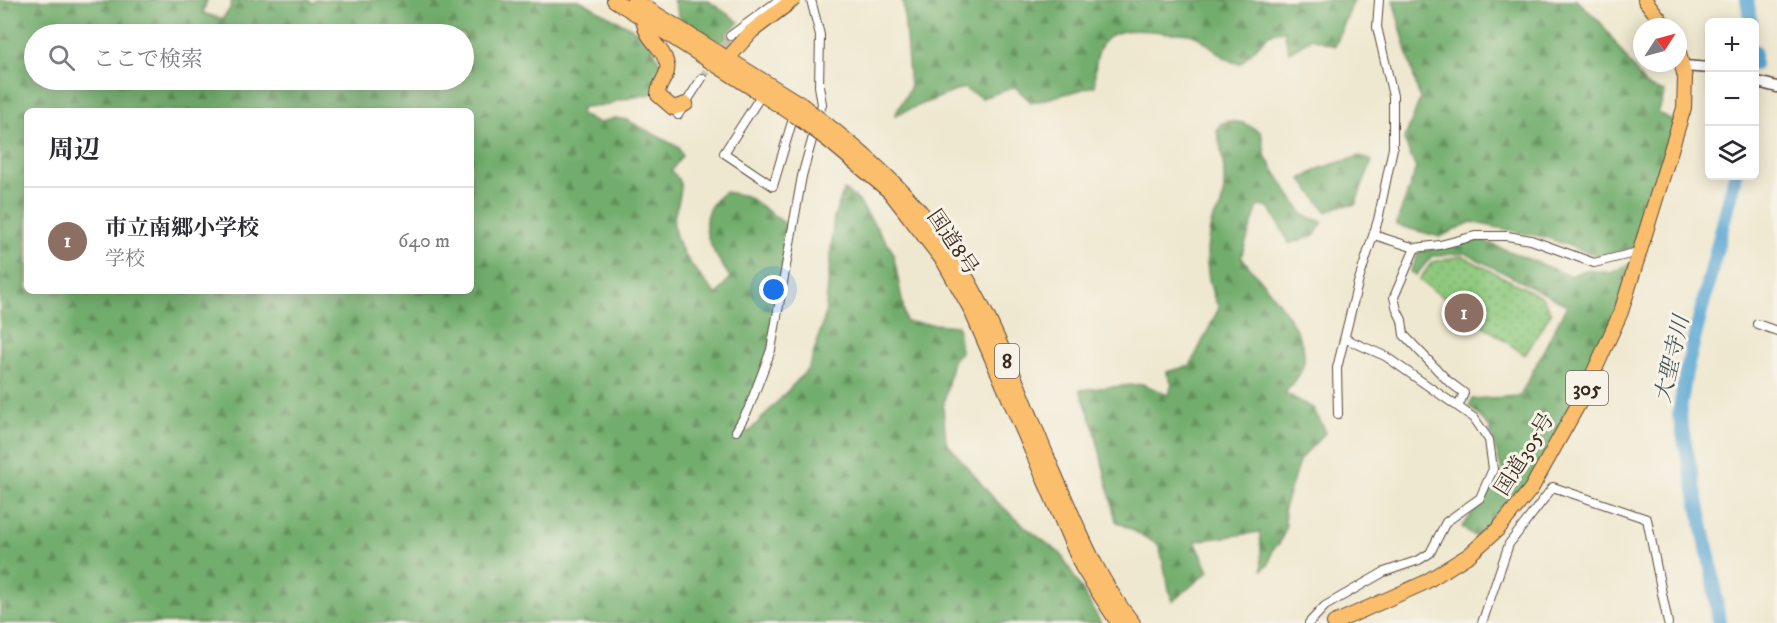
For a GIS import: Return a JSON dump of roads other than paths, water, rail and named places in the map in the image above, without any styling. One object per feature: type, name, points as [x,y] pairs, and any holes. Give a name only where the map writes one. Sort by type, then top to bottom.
[{"type":"highway","name":"国道8号","points":[[614,0],[762,94],[798,110]]},
{"type":"highway","name":"国道8号","points":[[634,0],[729,57],[899,187],[927,219],[950,252],[1003,352],[1089,553],[1133,623]]},
{"type":"highway","points":[[729,57],[752,31],[793,0]]},
{"type":"highway","points":[[1645,0],[1659,18]]},
{"type":"highway","points":[[643,18],[644,31],[661,51],[667,64],[666,75],[657,91],[658,95],[673,108],[682,110]]},
{"type":"highway","name":"国道305号","points":[[1334,623],[1424,583],[1448,569],[1483,543],[1519,505],[1541,473],[1602,358],[1621,312],[1680,123],[1686,92],[1684,72]]},
{"type":"highway","name":"国道8号","points":[[832,135],[890,192],[944,262],[970,308],[1082,567],[1118,623]]},
{"type":"street","points":[[730,36],[779,0]]},
{"type":"street","points":[[736,431],[742,424],[771,350],[802,176],[822,104],[820,35],[811,0]]},
{"type":"street","points":[[1338,414],[1337,368],[1358,283],[1389,179],[1393,148],[1393,96],[1377,27],[1378,0]]},
{"type":"street","points":[[1687,66],[1705,68]]},
{"type":"street","points":[[682,110],[702,78]]},
{"type":"street","points":[[1759,82],[1777,87]]},
{"type":"street","points":[[762,94],[724,153],[773,186],[798,110]]},
{"type":"street","points":[[1374,235],[1415,248],[1490,234],[1531,240],[1594,263],[1628,253],[1634,253],[1638,257]]},
{"type":"street","points":[[1415,248],[1394,297],[1402,320],[1404,335],[1448,381],[1464,393],[1459,405]]},
{"type":"street","points":[[1757,324],[1777,331]]},
{"type":"street","points":[[1309,623],[1325,606],[1384,572],[1425,557],[1434,549],[1438,534],[1446,522],[1480,498],[1493,470],[1490,446],[1481,426],[1459,405],[1385,356],[1346,339]]},
{"type":"street","points":[[1482,623],[1509,544],[1553,487],[1647,519],[1668,623]]},
{"type":"waterway","name":"大聖寺川","points":[[1747,0],[1750,18]]},
{"type":"waterway","name":"大聖寺川","points":[[1719,623],[1712,571],[1679,415],[1686,372],[1734,180]]},
{"type":"tunnel","points":[[702,78],[730,36]]},
{"type":"place","name":"市立南郷小学校","points":[[1464,313]]}]
